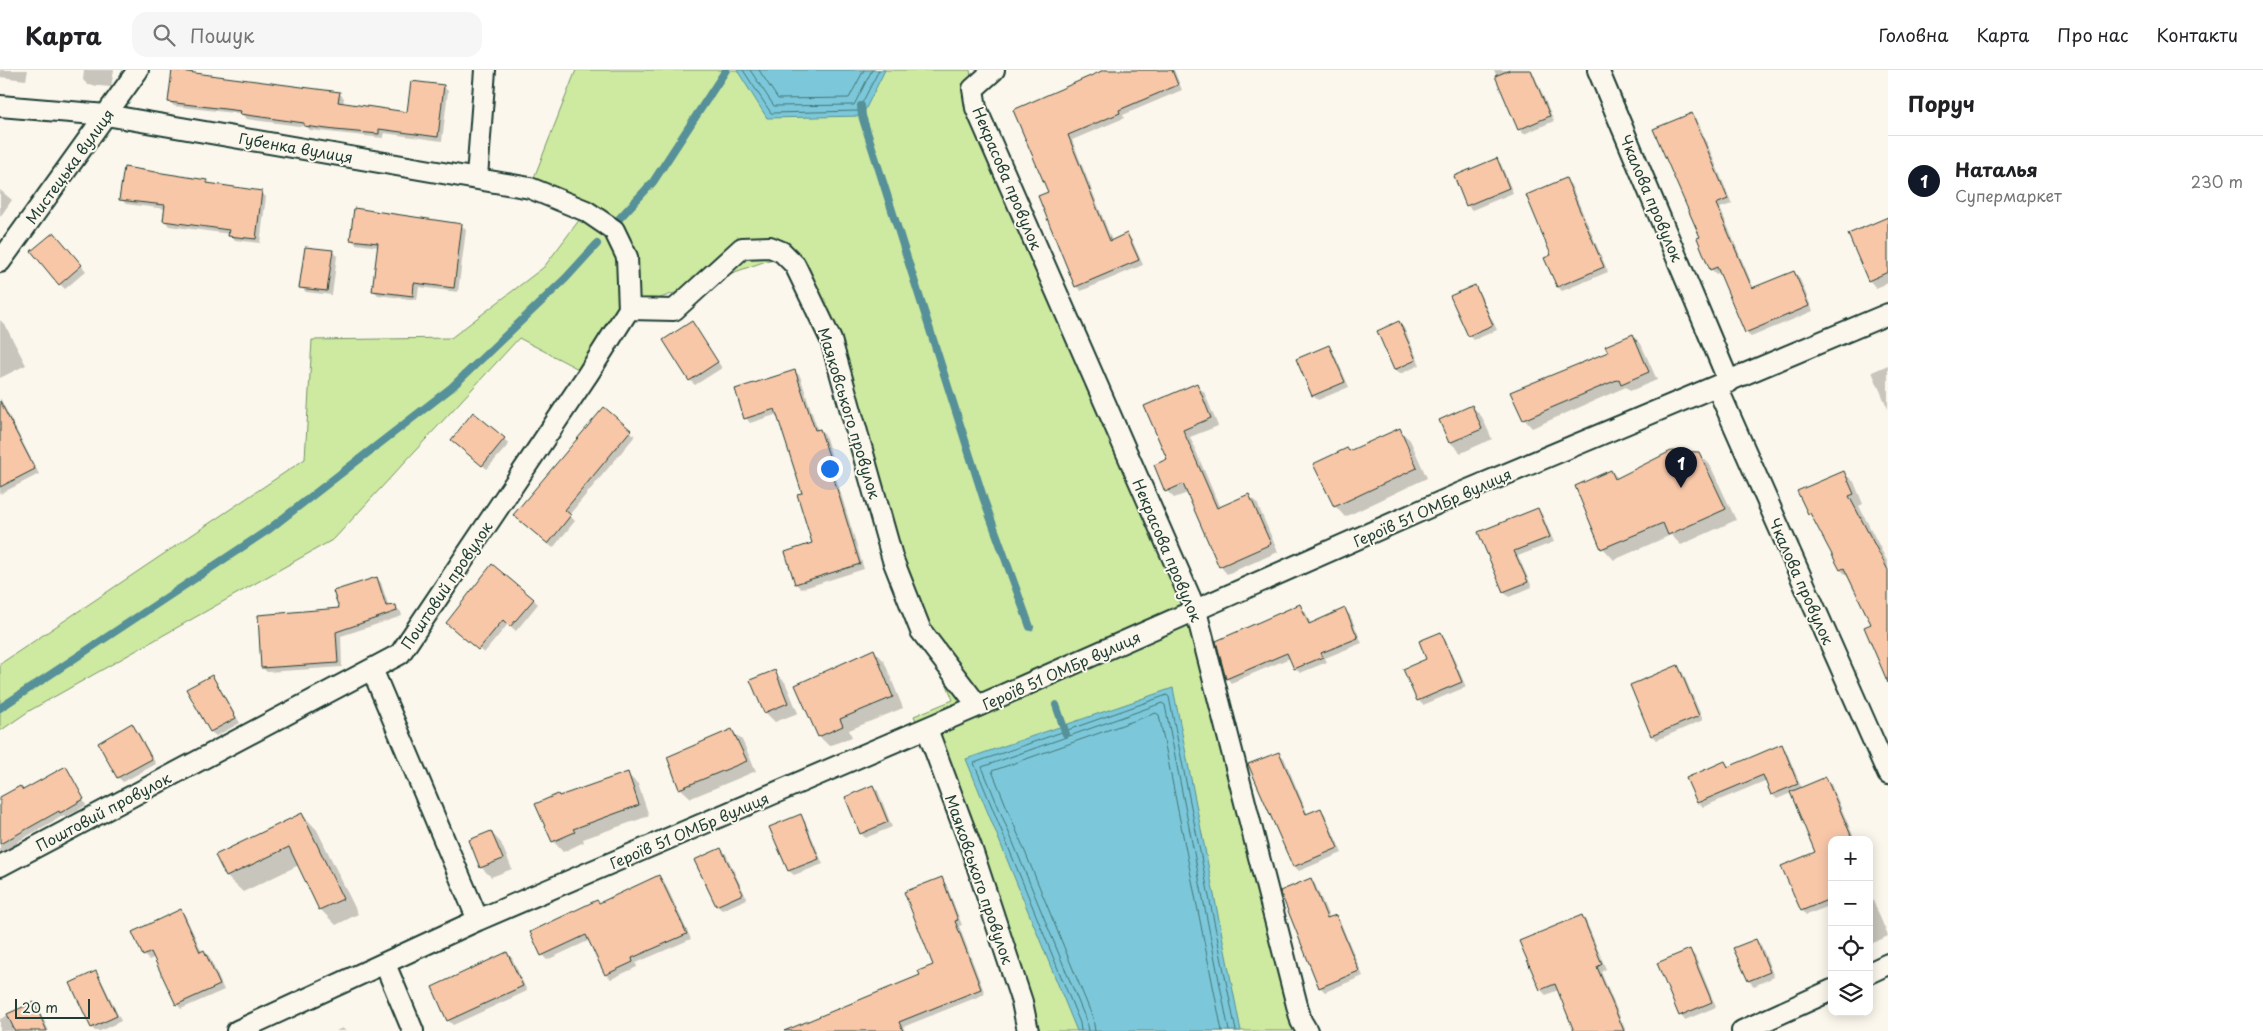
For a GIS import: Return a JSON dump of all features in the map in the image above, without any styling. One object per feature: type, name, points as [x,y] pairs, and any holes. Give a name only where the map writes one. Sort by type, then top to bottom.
[{"type":"street","name":"Мистецька вулиця","points":[[0,262],[138,70]]},
{"type":"street","points":[[478,177],[485,70]]},
{"type":"street","name":"Некрасова провулок","points":[[994,70],[973,89],[976,108],[1196,611],[1302,1021],[1307,1031]]},
{"type":"street","name":"Чкалова провулок","points":[[1598,70],[1723,385],[1888,774]]},
{"type":"street","name":"Губенка вулиця","points":[[0,106],[106,115],[478,177],[530,188],[586,211],[614,230],[627,257],[629,309]]},
{"type":"street","name":"Маяковського провулок","points":[[629,309],[674,310],[742,248],[770,247],[782,252],[795,265],[831,340],[894,560],[922,631],[978,706]]},
{"type":"street","name":"Поштовий провулок","points":[[0,866],[400,654],[588,374],[629,309]]},
{"type":"street","name":"Героїв 51 ОМБр вулиця","points":[[237,1031],[478,920],[928,729],[1461,493],[1723,385],[1888,314]]},
{"type":"street","points":[[372,669],[478,920]]},
{"type":"street","name":"Маяковського провулок","points":[[928,729],[971,847],[1022,1002],[1028,1031]]},
{"type":"street","points":[[385,964],[413,1031]]},
{"type":"street","points":[[1873,971],[1888,964]]},
{"type":"street","points":[[1742,1031],[1828,992]]},
{"type":"green space","points":[[576,70],[970,70],[973,89],[1163,563],[1196,611],[1307,1031],[1028,1031],[971,847],[914,716],[953,700],[792,252],[629,309],[588,374],[519,338],[334,539],[29,711],[0,731],[0,664],[305,459],[312,340],[451,338],[544,267],[586,211],[530,188]]},
{"type":"water","points":[[737,70],[885,70],[862,116],[767,118]]},
{"type":"water","points":[[1173,688],[1241,1031],[1077,1031],[966,759]]},
{"type":"building","points":[[172,70],[340,92],[338,102],[407,112],[411,81],[444,85],[438,137],[379,129],[379,134],[304,126],[304,123],[240,114],[241,111],[168,102]]},
{"type":"building","points":[[1104,70],[1172,70],[1178,85],[1119,110],[1120,113],[1068,135],[1110,241],[1127,233],[1139,260],[1075,287],[1038,196],[1048,192],[1013,110]]},
{"type":"building","points":[[1510,70],[1531,70],[1550,116],[1518,130],[1495,76]]},
{"type":"building","points":[[1692,113],[1728,199],[1716,204],[1752,288],[1794,271],[1809,306],[1745,333],[1717,267],[1710,270],[1697,238],[1700,237],[1653,129]]},
{"type":"building","points":[[1497,158],[1509,188],[1466,206],[1454,176]]},
{"type":"building","points":[[124,167],[207,180],[207,183],[262,191],[256,239],[228,236],[229,230],[163,221],[165,205],[119,200]]},
{"type":"building","points":[[1566,178],[1604,267],[1557,287],[1544,258],[1551,255],[1526,195]]},
{"type":"building","points":[[354,208],[462,224],[454,288],[414,283],[413,296],[372,291],[378,243],[350,240]]},
{"type":"building","points":[[1888,217],[1888,272],[1868,281],[1848,234]]},
{"type":"building","points":[[54,232],[82,265],[59,285],[31,251]]},
{"type":"building","points":[[305,247],[333,250],[327,291],[299,288]]},
{"type":"building","points":[[1475,285],[1493,325],[1468,336],[1450,296]]},
{"type":"building","points":[[692,321],[718,362],[689,381],[663,340]]},
{"type":"building","points":[[1399,321],[1416,360],[1394,370],[1377,331]]},
{"type":"building","points":[[1633,334],[1649,372],[1621,384],[1619,379],[1523,420],[1510,392],[1608,352],[1605,346]]},
{"type":"building","points":[[1329,345],[1345,382],[1312,396],[1296,359]]},
{"type":"building","points":[[795,370],[815,430],[820,429],[860,564],[795,584],[785,552],[812,543],[797,494],[802,493],[775,409],[744,419],[735,389]]},
{"type":"building","points":[[1197,383],[1211,418],[1183,430],[1217,508],[1249,494],[1271,544],[1219,567],[1183,484],[1165,492],[1154,465],[1167,459],[1144,406]]},
{"type":"building","points":[[0,401],[35,469],[0,487]]},
{"type":"building","points":[[1472,405],[1482,429],[1449,443],[1439,420]]},
{"type":"building","points":[[604,407],[631,430],[565,510],[571,515],[548,544],[513,515]]},
{"type":"building","points":[[473,412],[505,438],[482,466],[451,440]]},
{"type":"building","points":[[1400,428],[1417,468],[1334,507],[1313,464],[1347,448],[1349,451]]},
{"type":"building","points":[[1671,451],[1699,452],[1726,509],[1668,535],[1663,523],[1601,549],[1575,486],[1611,470],[1615,479]]},
{"type":"building","points":[[1844,471],[1854,494],[1849,496],[1888,570],[1888,683],[1864,627],[1871,624],[1844,568],[1840,570],[1797,491]]},
{"type":"building","points":[[1538,508],[1550,537],[1514,551],[1528,582],[1503,592],[1478,532]]},
{"type":"building","points":[[492,564],[534,599],[510,627],[503,620],[478,650],[446,623]]},
{"type":"building","points":[[377,577],[386,606],[396,605],[397,611],[336,632],[338,663],[261,668],[258,615],[339,608],[333,591]]},
{"type":"building","points":[[1300,604],[1309,624],[1345,608],[1358,638],[1321,653],[1323,657],[1294,669],[1287,653],[1226,679],[1216,641]]},
{"type":"building","points":[[1441,632],[1462,682],[1417,701],[1403,669],[1426,659],[1419,641]]},
{"type":"building","points":[[874,649],[893,697],[840,719],[843,726],[818,737],[795,685]]},
{"type":"building","points":[[1678,665],[1699,716],[1651,736],[1630,685]]},
{"type":"building","points":[[775,670],[788,703],[764,713],[750,680]]},
{"type":"building","points":[[212,675],[236,718],[210,732],[186,689]]},
{"type":"building","points":[[132,723],[152,759],[117,778],[98,743]]},
{"type":"building","points":[[732,729],[747,761],[679,789],[667,757]]},
{"type":"building","points":[[1782,744],[1798,784],[1771,795],[1763,775],[1697,803],[1686,778],[1725,761],[1728,767]]},
{"type":"building","points":[[1279,752],[1306,814],[1321,808],[1338,848],[1293,867],[1248,764]]},
{"type":"building","points":[[66,766],[84,799],[0,844],[0,797],[20,786],[23,790]]},
{"type":"building","points":[[628,772],[639,805],[573,829],[575,832],[552,842],[535,804],[558,794],[559,796]]},
{"type":"building","points":[[1826,777],[1851,836],[1828,836],[1828,900],[1801,911],[1781,866],[1815,852],[1790,792]]},
{"type":"building","points":[[873,785],[888,822],[860,834],[845,797]]},
{"type":"building","points":[[302,813],[343,899],[319,910],[289,847],[226,877],[215,855]]},
{"type":"building","points":[[801,814],[819,859],[788,871],[769,827]]},
{"type":"building","points":[[491,831],[503,859],[480,868],[469,840]]},
{"type":"building","points":[[721,848],[743,894],[716,906],[694,860]]},
{"type":"building","points":[[659,875],[687,934],[632,958],[633,962],[605,975],[586,935],[541,956],[530,932],[597,900],[599,903]]},
{"type":"building","points":[[942,877],[958,920],[955,921],[981,989],[899,1022],[903,1031],[784,1031],[920,975],[918,971],[933,965],[904,892]]},
{"type":"building","points":[[1311,878],[1327,918],[1336,915],[1359,971],[1319,988],[1280,891]]},
{"type":"building","points":[[181,909],[200,952],[204,950],[220,985],[176,1005],[151,952],[143,956],[132,932]]},
{"type":"building","points":[[1582,915],[1602,964],[1597,967],[1624,1031],[1574,1031],[1555,984],[1540,990],[1519,941]]},
{"type":"building","points":[[1756,939],[1770,972],[1748,981],[1733,948]]},
{"type":"building","points":[[1690,949],[1712,1002],[1679,1016],[1657,963]]},
{"type":"building","points":[[507,952],[523,986],[447,1021],[432,987]]},
{"type":"building","points":[[96,971],[117,1016],[91,1028],[70,983]]},
{"type":"building","points":[[34,1002],[47,1031],[15,1031],[7,1014]]},
{"type":"waterway","points":[[617,221],[653,182],[726,70]]},
{"type":"waterway","points":[[861,106],[862,116],[984,500],[1030,627]]},
{"type":"waterway","points":[[0,708],[268,530],[451,388],[566,278],[597,244]]},
{"type":"waterway","points":[[1056,705],[1066,734]]},
{"type":"place","name":"Наталья","points":[[1681,488]]}]
